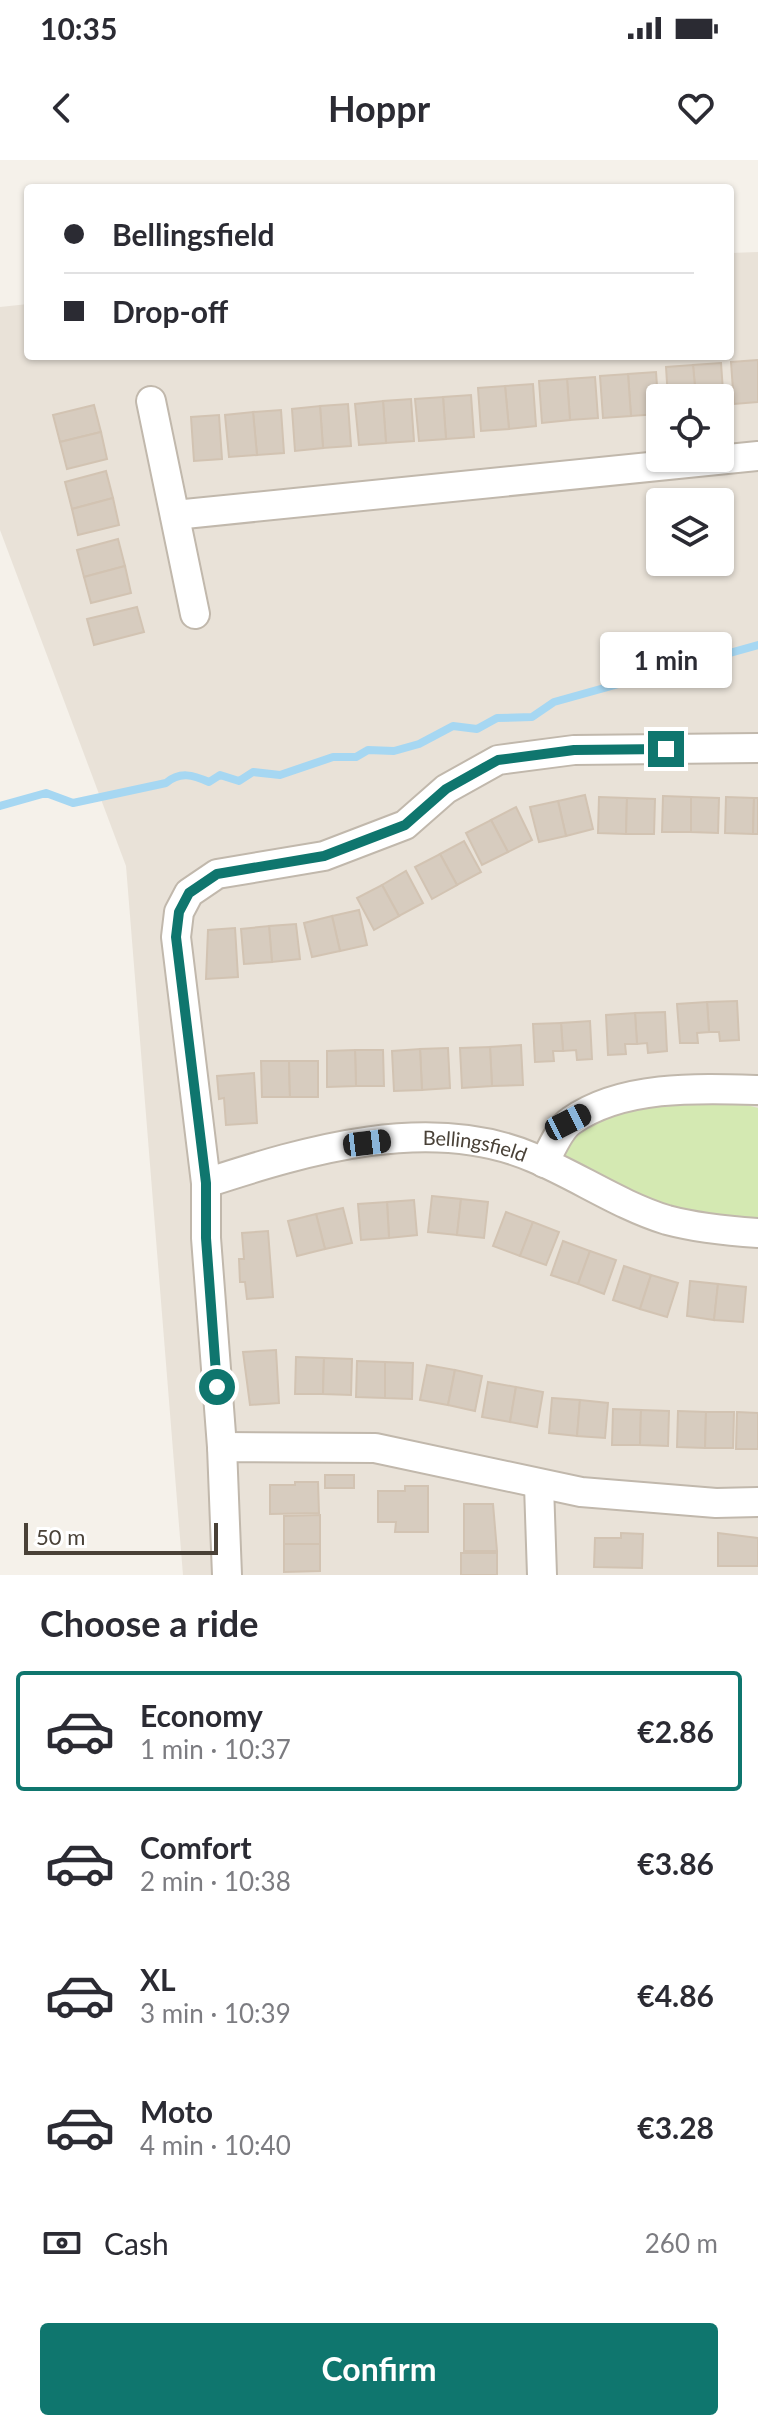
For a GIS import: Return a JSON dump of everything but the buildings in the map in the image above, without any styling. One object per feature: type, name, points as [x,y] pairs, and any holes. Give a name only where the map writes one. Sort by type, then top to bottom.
[{"type":"street","points":[[151,401],[195,614]]},
{"type":"street","points":[[175,515],[758,456]]},
{"type":"street","points":[[227,1575],[222,1447],[206,1238],[206,1183],[176,937],[179,912],[189,893],[217,874],[324,856],[405,825],[446,789],[498,760],[574,750],[758,748]]},
{"type":"street","points":[[544,1163],[568,1122],[607,1103],[655,1092],[758,1090]]},
{"type":"street","name":"Bellingsfield","points":[[206,1183],[311,1151],[395,1140],[458,1138],[544,1163],[667,1220],[725,1231],[758,1233]]},
{"type":"street","points":[[222,1447],[375,1448],[539,1485],[716,1503],[758,1502]]},
{"type":"street","points":[[539,1485],[542,1575]]},
{"type":"shaded area","points":[[758,252],[758,1575],[183,1575],[126,866],[0,530],[0,307],[24,304],[24,360],[734,360],[734,253]]},
{"type":"green space","points":[[743,1104],[758,1108],[758,1225],[647,1205],[565,1166],[568,1144],[583,1128],[606,1117],[666,1106]]},
{"type":"waterway","points":[[0,806],[46,793],[73,803],[166,783],[182,776],[209,782],[220,775],[239,781],[253,772],[280,775],[333,757],[356,757],[368,750],[394,751],[419,744],[453,726],[477,729],[497,718],[532,717],[554,702],[758,645]]},
{"type":"route","points":[[217,1387],[206,1238],[206,1183],[176,937],[179,912],[189,893],[217,874],[324,856],[405,825],[446,789],[498,760],[574,750],[666,749]]}]
